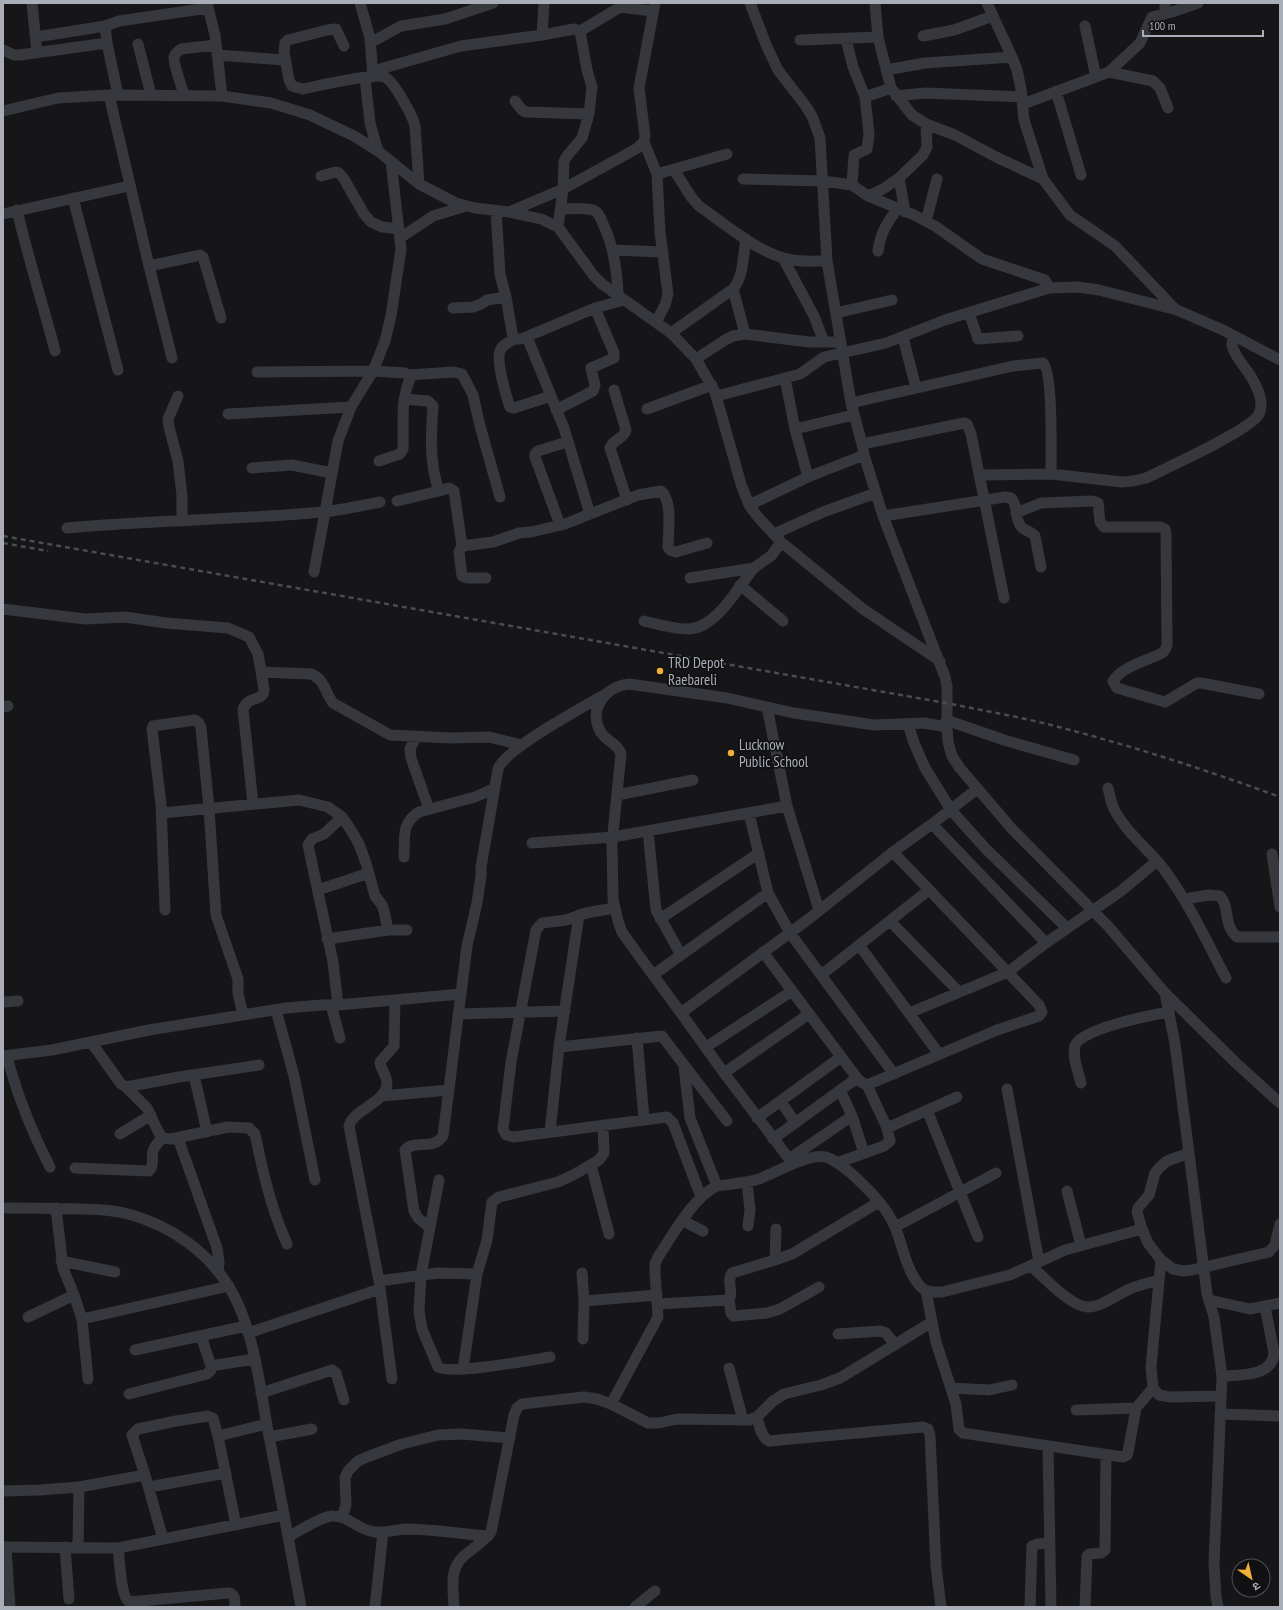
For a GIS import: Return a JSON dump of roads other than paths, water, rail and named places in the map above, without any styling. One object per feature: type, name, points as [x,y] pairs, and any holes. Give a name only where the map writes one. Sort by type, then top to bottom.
[{"type":"street","points":[[32,3],[37,53]]},
{"type":"street","points":[[360,3],[368,30],[370,43],[370,123],[378,151]]},
{"type":"street","points":[[370,43],[401,26],[445,19],[493,3]]},
{"type":"street","points":[[542,35],[544,3]]},
{"type":"street","points":[[750,3],[767,47],[778,70],[812,116],[820,138],[827,261],[853,415],[883,516],[940,661],[947,686],[947,724],[952,756],[958,767],[1012,829],[1108,926],[1165,993],[1236,1063],[1280,1103]]},
{"type":"street","points":[[874,3],[878,37],[893,92],[912,115],[926,124],[955,135],[996,157],[1043,179]]},
{"type":"street","points":[[987,3],[1017,70],[1023,100],[1024,120],[1043,179],[1070,215],[1115,246],[1177,310]]},
{"type":"street","points":[[865,97],[893,92],[1023,100],[1056,91],[1109,72],[1140,43],[1152,17],[1165,8],[1198,3]]},
{"type":"street","points":[[344,46],[336,29],[293,37],[285,43],[285,60],[289,80],[292,86],[303,89],[370,75],[461,46],[574,29],[580,30],[621,5],[627,8],[654,7],[639,88],[646,136],[644,142],[636,150],[564,189],[509,212]]},
{"type":"street","points":[[36,37],[105,26],[119,22],[208,6],[215,35],[222,96]]},
{"type":"street","points":[[923,36],[954,30],[993,16]]},
{"type":"street","points":[[105,26],[114,95],[129,186],[172,358]]},
{"type":"street","points":[[1085,26],[1096,77]]},
{"type":"street","points":[[558,226],[564,189],[564,161],[566,156],[582,138],[589,114],[592,87],[586,70],[580,30]]},
{"type":"street","points":[[800,40],[878,37]]},
{"type":"street","points":[[846,39],[853,67],[865,97],[869,134],[867,149],[854,155],[852,185]]},
{"type":"street","points":[[3,50],[14,55],[107,43]]},
{"type":"street","points":[[138,44],[151,95]]},
{"type":"street","points":[[184,95],[174,56],[181,49],[217,50],[285,60]]},
{"type":"street","points":[[886,70],[925,63],[1012,57]]},
{"type":"street","points":[[1109,72],[1153,81],[1160,88],[1168,108]]},
{"type":"street","points":[[370,75],[381,76],[388,80],[413,118],[415,126],[419,184]]},
{"type":"street","points":[[1056,91],[1081,175]]},
{"type":"street","points":[[3,111],[58,98],[114,95],[222,96],[271,103],[310,115],[354,136],[378,151],[419,184],[434,193],[466,206],[509,212],[541,219],[558,226],[594,276],[602,284],[671,333],[696,359],[717,396],[741,484],[749,505],[778,538],[863,609],[940,661]]},
{"type":"street","points":[[515,102],[522,110],[526,112],[589,114]]},
{"type":"street","points":[[868,196],[899,178],[926,151],[926,124]]},
{"type":"street","points":[[644,142],[657,174],[660,232],[668,294],[665,306],[656,322]]},
{"type":"street","points":[[657,174],[674,170],[694,162],[727,154]]},
{"type":"street","points":[[314,572],[338,441],[351,407],[374,371],[385,341],[391,316],[401,249],[391,161]]},
{"type":"street","points":[[674,170],[700,206],[746,239],[783,258],[807,261],[827,261]]},
{"type":"street","points":[[321,176],[336,172],[339,173],[364,214],[371,222],[400,233],[433,216],[466,206]]},
{"type":"street","points":[[878,251],[880,237],[884,228],[901,210],[899,178]]},
{"type":"street","points":[[743,179],[823,181],[852,185],[868,196],[926,221],[982,259],[1045,280],[1049,288]]},
{"type":"street","points":[[926,221],[937,179]]},
{"type":"street","points":[[3,214],[129,186]]},
{"type":"street","points":[[73,198],[118,370]]},
{"type":"street","points":[[561,209],[589,209],[595,211],[599,215],[608,233],[613,250],[621,297]]},
{"type":"street","points":[[17,210],[26,250],[40,292],[55,351]]},
{"type":"street","points":[[496,211],[500,274],[514,339]]},
{"type":"street","points":[[671,333],[733,289],[739,282],[746,239]]},
{"type":"street","points":[[613,250],[663,252]]},
{"type":"street","points":[[149,266],[196,256],[203,257],[221,318]]},
{"type":"street","points":[[783,258],[814,316],[824,342]]},
{"type":"street","points":[[696,359],[732,336],[746,334],[785,340],[824,342],[841,347],[871,348],[969,313],[1049,288],[1078,287],[1099,290],[1177,310],[1280,360]]},
{"type":"street","points":[[733,289],[746,334]]},
{"type":"street","points":[[453,308],[473,307],[487,300],[506,297]]},
{"type":"street","points":[[551,396],[514,408],[510,407],[498,358],[501,348],[514,339],[527,337],[621,297]]},
{"type":"street","points":[[836,313],[892,300]]},
{"type":"street","points":[[556,410],[593,391],[594,385],[591,368],[614,358],[614,353],[595,308]]},
{"type":"street","points":[[969,313],[978,339],[1018,336]]},
{"type":"street","points":[[980,475],[1051,474],[1122,482],[1133,481],[1146,478],[1228,437],[1257,418],[1262,403],[1260,393],[1254,380],[1232,345],[1233,336]]},
{"type":"street","points":[[527,337],[556,410],[590,514]]},
{"type":"street","points":[[903,337],[916,388]]},
{"type":"street","points":[[717,396],[800,374],[820,359],[841,347]]},
{"type":"street","points":[[851,403],[1013,366],[1043,363],[1047,368],[1049,380],[1051,474]]},
{"type":"street","points":[[257,372],[374,371],[405,373],[408,375],[454,372],[462,374],[474,394],[480,426],[500,497]]},
{"type":"street","points":[[379,461],[400,454],[403,450],[402,415],[404,399],[410,379],[408,375]]},
{"type":"street","points":[[786,378],[795,429],[808,477]]},
{"type":"street","points":[[647,409],[712,385]]},
{"type":"street","points":[[614,390],[626,430],[624,436],[612,444],[610,448],[627,500]]},
{"type":"street","points":[[178,396],[168,419],[180,472],[182,521]]},
{"type":"street","points":[[404,399],[428,401],[433,406],[431,439],[432,462],[438,491]]},
{"type":"street","points":[[228,414],[351,407]]},
{"type":"street","points":[[795,429],[853,415]]},
{"type":"street","points":[[749,505],[863,450],[964,423],[969,428],[980,475],[983,501],[1004,598]]},
{"type":"street","points":[[560,525],[535,454],[538,451],[567,442]]},
{"type":"street","points":[[252,468],[292,465],[332,473]]},
{"type":"street","points":[[397,501],[449,488],[454,491],[462,546],[458,552],[462,576],[467,578],[486,578]]},
{"type":"street","points":[[462,546],[493,542],[519,533],[531,532],[560,525],[647,493],[661,491],[663,492],[666,500],[669,519],[668,547],[672,552],[707,543]]},
{"type":"street","points":[[644,621],[689,629],[700,627],[720,612],[754,568],[772,555],[778,538],[823,512],[876,493]]},
{"type":"street","points":[[883,516],[1005,497],[1011,498],[1015,503],[1019,525],[1035,536],[1041,567]]},
{"type":"street","points":[[1016,513],[1041,503],[1096,501],[1099,506],[1100,522],[1104,527],[1160,527],[1164,529],[1166,533],[1167,645],[1162,653],[1130,667],[1114,679],[1115,685],[1120,690],[1165,702],[1197,683],[1259,694]]},
{"type":"street","points":[[67,528],[125,522],[182,521],[324,512],[380,502]]},
{"type":"street","points":[[690,578],[754,568]]},
{"type":"street","points":[[740,585],[783,621]]},
{"type":"street","points":[[3,609],[85,619],[124,617],[228,628],[249,637],[258,654],[264,693],[261,697],[245,704],[243,709],[253,804]]},
{"type":"street","points":[[261,672],[311,674],[317,676],[321,680],[333,704],[390,735],[467,739],[488,737],[522,745]]},
{"type":"street","points":[[430,1228],[418,1218],[414,1211],[405,1150],[410,1146],[434,1144],[440,1140],[444,1130],[460,994],[467,946],[480,885],[481,867],[493,789],[500,763],[522,745],[614,688],[629,684],[726,698],[794,713],[874,725],[924,723],[947,724],[1074,760]]},
{"type":"street","points":[[604,694],[600,702],[597,723],[601,733],[620,750],[621,761],[613,837],[614,908],[622,932],[724,1073],[791,1161]]},
{"type":"street","points":[[767,707],[787,806],[819,910]]},
{"type":"street","points":[[165,910],[162,813],[152,729],[153,726],[192,720],[198,721],[201,728],[209,808],[216,915],[238,979],[238,993],[244,1015]]},
{"type":"street","points":[[908,724],[914,744],[925,768],[951,810],[985,848],[1067,928]]},
{"type":"street","points":[[416,737],[410,749],[411,758],[429,809]]},
{"type":"street","points":[[617,795],[694,780]]},
{"type":"street","points":[[1108,788],[1114,810],[1129,832],[1157,861],[1184,899],[1226,978]]},
{"type":"street","points":[[404,857],[407,822],[419,812],[475,797],[493,789]]},
{"type":"street","points":[[681,1012],[790,933],[893,852],[977,789]]},
{"type":"street","points":[[162,813],[299,800],[328,807],[342,818],[359,844],[375,896],[382,905],[388,930]]},
{"type":"street","points":[[532,843],[613,837],[787,806]]},
{"type":"street","points":[[750,813],[768,893],[790,933],[894,1074]]},
{"type":"street","points":[[340,1038],[334,1005],[333,962],[308,845],[312,840],[324,834],[342,818]]},
{"type":"street","points":[[932,824],[1046,943]]},
{"type":"street","points":[[648,831],[653,898],[656,910],[681,955]]},
{"type":"street","points":[[867,1085],[997,1030],[1039,1016],[1042,1012],[1039,1005],[893,852]]},
{"type":"street","points":[[660,919],[759,853]]},
{"type":"street","points":[[1272,854],[1280,907]]},
{"type":"street","points":[[909,1013],[1008,972],[1046,943],[1121,891],[1157,861]]},
{"type":"street","points":[[318,890],[369,873]]},
{"type":"street","points":[[821,975],[929,890]]},
{"type":"street","points":[[653,975],[768,893]]},
{"type":"street","points":[[1184,899],[1209,895],[1220,896],[1225,906],[1228,927],[1237,937],[1280,937]]},
{"type":"street","points":[[614,908],[594,911],[566,920],[546,922],[538,926],[511,1062],[503,1129],[506,1135],[514,1137],[663,1116],[667,1117],[671,1120],[701,1197]]},
{"type":"street","points":[[550,1132],[559,1047],[579,915]]},
{"type":"street","points":[[890,921],[959,992]]},
{"type":"street","points":[[327,939],[388,930],[407,930]]},
{"type":"street","points":[[859,945],[939,1054]]},
{"type":"street","points":[[763,952],[857,1078],[867,1085],[890,1136],[889,1142],[884,1146],[836,1163]]},
{"type":"street","points":[[706,1047],[792,991]]},
{"type":"street","points":[[1165,993],[1176,1044],[1204,1266],[1209,1300],[1214,1317],[1222,1376],[1214,1564],[1218,1607]]},
{"type":"street","points":[[50,1167],[29,1123],[5,1056],[52,1050],[149,1030],[276,1010],[460,994]]},
{"type":"street","points":[[392,1379],[379,1285],[349,1126],[352,1120],[382,1096],[387,1084],[380,1062],[394,1046],[395,1000]]},
{"type":"street","points":[[3,1002],[18,1001]]},
{"type":"street","points":[[276,1010],[294,1076],[315,1180]]},
{"type":"street","points":[[458,1014],[565,1011]]},
{"type":"street","points":[[1081,1082],[1074,1054],[1075,1045],[1084,1035],[1141,1017],[1169,1012]]},
{"type":"street","points":[[724,1073],[809,1014]]},
{"type":"street","points":[[559,1047],[662,1036],[727,1121]]},
{"type":"street","points":[[637,1038],[644,1119]]},
{"type":"street","points":[[91,1042],[121,1084],[143,1103],[151,1115],[162,1138]]},
{"type":"street","points":[[758,1118],[841,1057]]},
{"type":"street","points":[[126,1087],[259,1065]]},
{"type":"street","points":[[684,1066],[686,1094],[690,1118],[717,1186]]},
{"type":"street","points":[[194,1075],[206,1132]]},
{"type":"street","points":[[773,1139],[857,1078]]},
{"type":"street","points":[[1007,1089],[1035,1264],[1058,1290],[1074,1302],[1087,1307],[1104,1302],[1131,1288],[1159,1280]]},
{"type":"street","points":[[382,1096],[448,1090]]},
{"type":"street","points":[[840,1090],[852,1116],[864,1153]]},
{"type":"street","points":[[887,1128],[957,1097]]},
{"type":"street","points":[[781,1102],[795,1122]]},
{"type":"street","points":[[927,1110],[978,1237]]},
{"type":"street","points":[[120,1134],[151,1115]]},
{"type":"street","points":[[611,1404],[658,1317],[655,1268],[658,1257],[701,1197],[717,1186],[759,1179],[791,1161],[852,1116]]},
{"type":"street","points":[[463,1369],[477,1274],[487,1240],[491,1205],[493,1200],[499,1197],[558,1182],[599,1160],[604,1153],[603,1124]]},
{"type":"street","points":[[162,1138],[178,1138],[228,1127],[246,1128],[252,1131],[255,1134],[269,1198],[287,1244]]},
{"type":"street","points":[[75,1168],[149,1171],[153,1166],[152,1152],[162,1138]]},
{"type":"street","points":[[178,1138],[217,1248],[219,1262],[218,1272]]},
{"type":"street","points":[[1189,1153],[1167,1161],[1157,1170],[1149,1195],[1138,1208],[1137,1212],[1142,1230],[1148,1243],[1161,1260],[1168,1266],[1177,1270],[1192,1270],[1269,1252],[1275,1245],[1280,1224]]},
{"type":"street","points":[[791,1161],[818,1156],[826,1157],[865,1186],[890,1217],[911,1271],[920,1287],[932,1293],[942,1292],[1010,1275],[1081,1245],[1142,1230]]},
{"type":"street","points":[[591,1165],[609,1234]]},
{"type":"street","points":[[895,1227],[996,1173]]},
{"type":"street","points":[[439,1180],[421,1275],[419,1311],[420,1323],[436,1365],[440,1368],[463,1369],[550,1357]]},
{"type":"street","points":[[747,1182],[750,1210],[748,1226]]},
{"type":"street","points":[[1067,1191],[1081,1245]]},
{"type":"street","points":[[819,1287],[789,1305],[767,1313],[735,1316],[731,1313],[729,1300],[731,1298],[729,1277],[732,1273],[775,1260],[806,1246],[879,1202]]},
{"type":"street","points":[[3,1208],[113,1210],[133,1215],[161,1225],[196,1248],[229,1286],[237,1302],[247,1329],[254,1359],[301,1607]]},
{"type":"street","points":[[56,1208],[65,1275],[82,1319],[88,1379]]},
{"type":"street","points":[[683,1221],[703,1231]]},
{"type":"street","points":[[775,1260],[776,1229]]},
{"type":"street","points":[[1161,1260],[1151,1367],[1153,1388],[1159,1395],[1170,1397],[1221,1396]]},
{"type":"street","points":[[62,1261],[115,1272]]},
{"type":"street","points":[[135,1350],[201,1336],[247,1329],[379,1285],[421,1275],[451,1273],[477,1274]]},
{"type":"street","points":[[582,1273],[584,1301],[583,1339]]},
{"type":"street","points":[[82,1319],[229,1286]]},
{"type":"street","points":[[926,1291],[936,1342],[958,1412],[959,1429],[961,1432],[1123,1458],[1127,1455],[1136,1408],[1153,1388]]},
{"type":"street","points":[[28,1316],[74,1295]]},
{"type":"street","points":[[584,1301],[729,1300]]},
{"type":"street","points":[[1209,1300],[1245,1309],[1280,1304]]},
{"type":"street","points":[[1222,1376],[1262,1371],[1271,1364],[1274,1359],[1274,1354],[1265,1306]]},
{"type":"street","points":[[454,1607],[453,1580],[456,1564],[459,1559],[488,1536],[493,1524],[516,1410],[522,1404],[584,1397],[597,1399],[611,1404],[648,1423],[659,1423],[677,1419],[749,1420],[757,1417],[773,1401],[784,1394],[821,1385],[840,1378],[895,1346],[932,1322]]},
{"type":"street","points":[[838,1334],[880,1331],[886,1333],[895,1346]]},
{"type":"street","points":[[129,1394],[207,1374],[211,1370],[211,1366],[201,1336]]},
{"type":"street","points":[[211,1366],[254,1359]]},
{"type":"street","points":[[729,1368],[742,1420]]},
{"type":"street","points":[[261,1393],[332,1370],[336,1373],[344,1400]]},
{"type":"street","points":[[951,1388],[989,1390],[1012,1385]]},
{"type":"street","points":[[1076,1410],[1136,1408]]},
{"type":"street","points":[[1220,1414],[1280,1416]]},
{"type":"street","points":[[163,1539],[149,1487],[132,1437],[136,1430],[176,1421],[208,1416],[213,1418],[236,1525]]},
{"type":"street","points":[[757,1417],[762,1434],[766,1440],[769,1441],[923,1427],[928,1429],[930,1435],[936,1566],[941,1607]]},
{"type":"street","points":[[218,1436],[267,1424]]},
{"type":"street","points":[[270,1437],[312,1429]]},
{"type":"street","points":[[342,1517],[346,1505],[345,1478],[348,1471],[358,1461],[402,1444],[438,1435],[461,1434],[510,1438]]},
{"type":"street","points":[[1048,1447],[1051,1607]]},
{"type":"street","points":[[1085,1607],[1086,1556],[1089,1554],[1101,1553],[1105,1550],[1106,1455]]},
{"type":"street","points":[[149,1487],[226,1473]]},
{"type":"street","points":[[3,1491],[79,1487],[145,1475]]},
{"type":"street","points":[[78,1547],[79,1487]]},
{"type":"street","points":[[10,1607],[5,1547],[118,1548],[284,1515]]},
{"type":"street","points":[[288,1537],[325,1518],[334,1516],[342,1517],[369,1531],[383,1532],[418,1530],[488,1536]]},
{"type":"street","points":[[374,1607],[383,1532]]},
{"type":"street","points":[[1030,1607],[1032,1546],[1050,1543]]},
{"type":"street","points":[[65,1547],[69,1599]]},
{"type":"street","points":[[118,1548],[124,1593],[127,1600],[133,1602],[179,1602],[231,1593],[234,1597],[235,1607]]},
{"type":"street","points":[[635,1607],[655,1591]]},
{"type":"railway","points":[[3,536],[1004,714],[1130,747],[1280,797]]},
{"type":"railway","points":[[3,543],[48,551]]},
{"type":"place","name":"TRD Depot Raebareli","points":[[660,671]]},
{"type":"place","name":"Lucknow Public School","points":[[731,753]]}]
